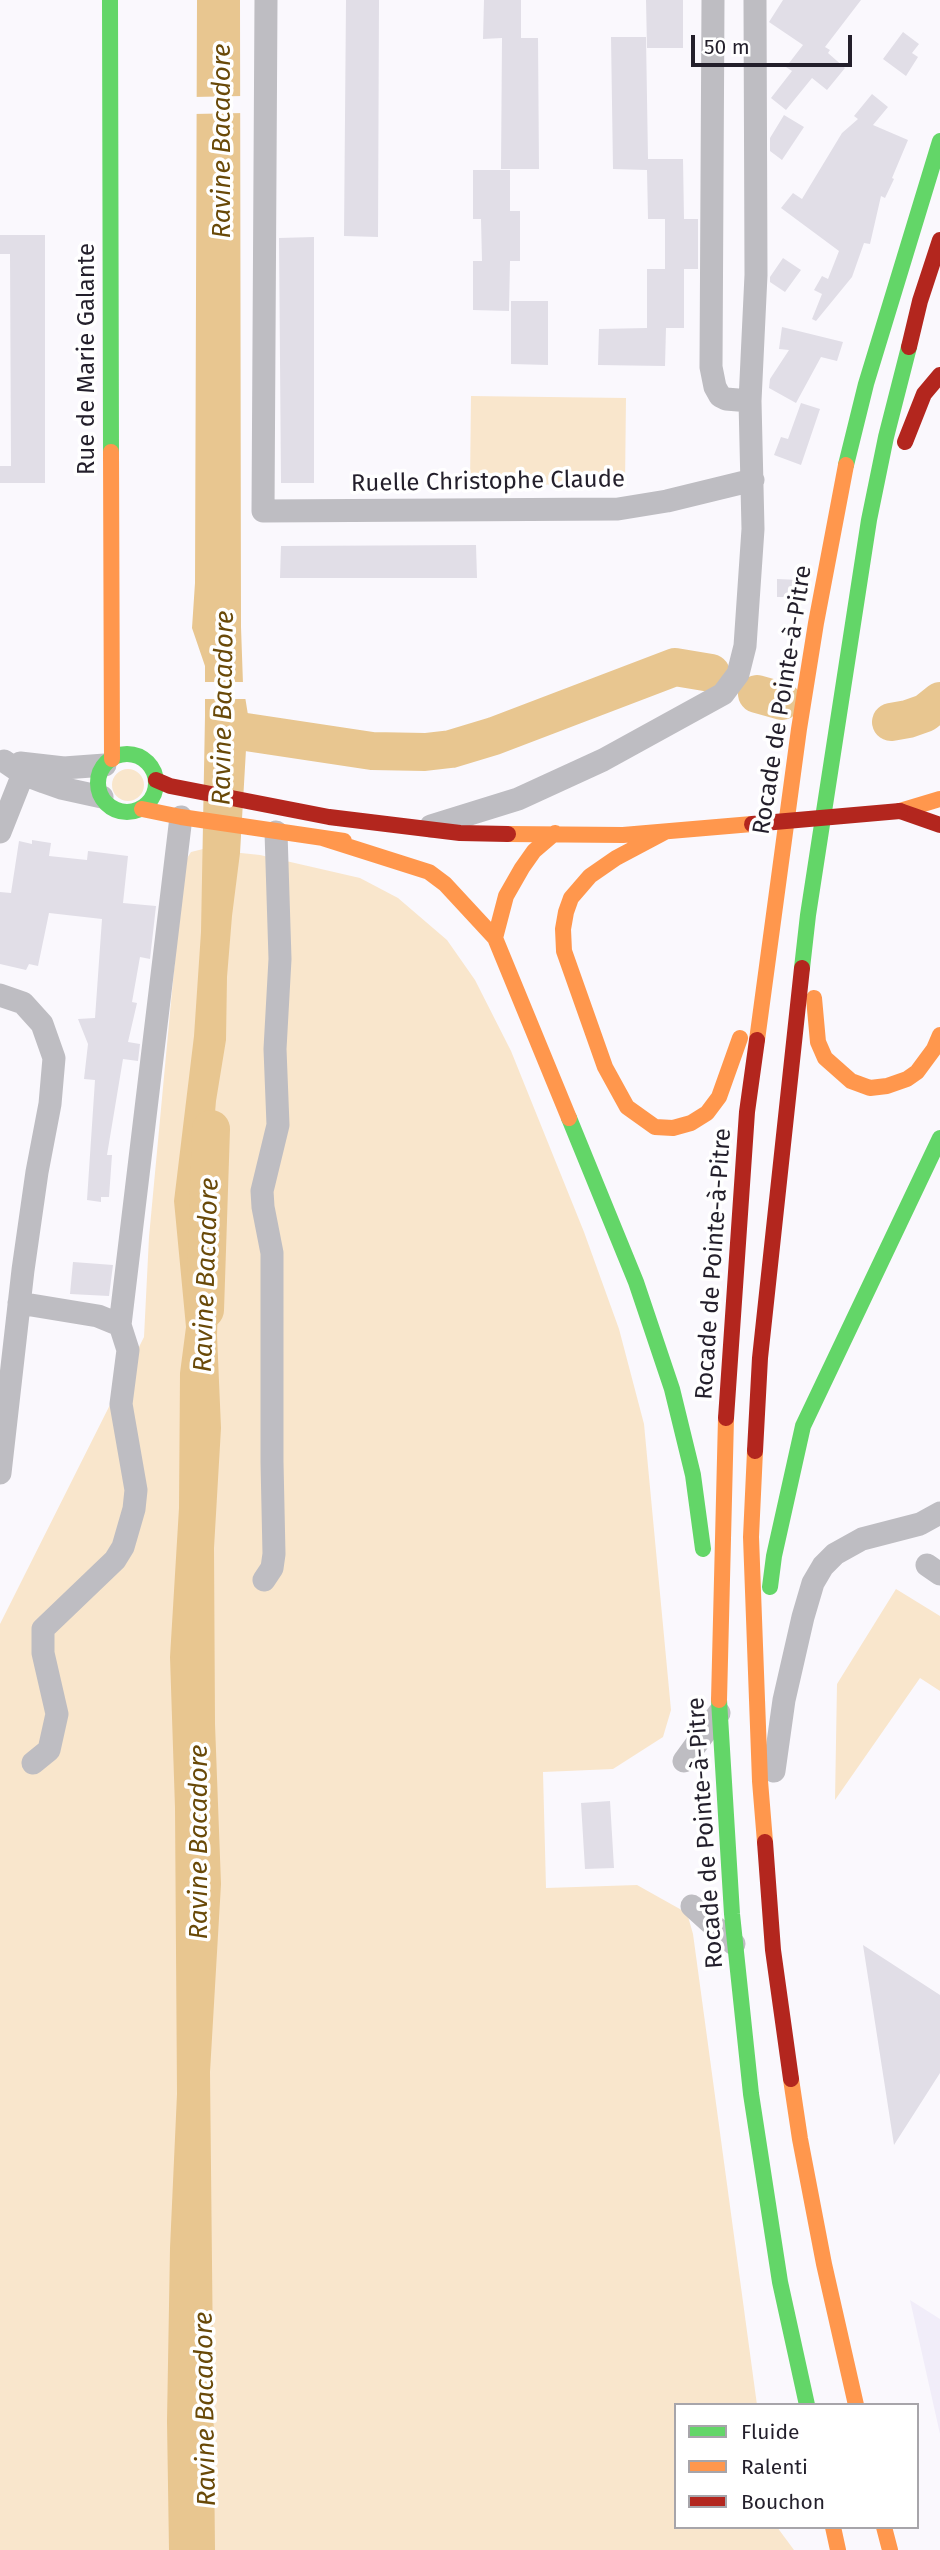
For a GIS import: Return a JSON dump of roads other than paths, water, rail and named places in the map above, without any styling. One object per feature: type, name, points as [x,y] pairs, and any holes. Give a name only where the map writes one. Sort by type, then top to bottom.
[{"type":"main road","name":"Rue de Marie Galante","points":[[108,762],[111,719],[110,0]]},
{"type":"main road","name":"Rocade de Pointe-à-Pitre","points":[[807,2403],[778,2268],[751,2094],[734,1944],[718,1659],[725,1428],[747,1112],[799,729],[839,495],[866,384],[940,141]]},
{"type":"main road","points":[[856,2403],[824,2264],[800,2139],[773,1950],[764,1833],[751,1537],[760,1358],[808,915],[869,520],[886,437],[920,301],[940,240]]},
{"type":"main road","points":[[899,462],[923,394],[940,375]]},
{"type":"main road","points":[[859,584],[880,532],[892,485]]},
{"type":"main road","points":[[111,719],[139,757]]},
{"type":"main road","points":[[412,839],[330,817],[163,783],[148,762],[128,754],[108,762],[99,778],[102,797],[117,811],[125,813],[142,809],[171,816],[321,838],[412,839],[460,833],[623,835],[900,811],[940,799]]},
{"type":"main road","points":[[142,809],[163,783]]},
{"type":"main road","points":[[900,811],[940,825]]},
{"type":"main road","points":[[665,832],[616,858],[590,876],[570,898],[562,929],[567,960],[614,1087],[627,1107],[655,1127],[673,1128],[691,1123],[707,1113],[719,1097],[744,1024],[778,894]]},
{"type":"main road","points":[[495,938],[506,897],[522,867],[534,851],[555,834]]},
{"type":"main road","points":[[509,854],[623,835]]},
{"type":"main road","points":[[321,838],[429,872],[445,884],[495,938],[636,1282],[672,1389],[693,1475],[718,1659]]},
{"type":"main road","points":[[808,915],[816,947],[814,990],[818,1042],[825,1058],[836,1070],[851,1081],[870,1088],[887,1086],[907,1079],[917,1072],[934,1049],[940,1035]]},
{"type":"main road","points":[[756,1679],[774,1556],[803,1426],[940,1138]]},
{"type":"main road","points":[[885,2529],[890,2550]]},
{"type":"street","name":"Ruelle Christophe Claude","points":[[266,0],[263,511],[618,509],[667,501],[753,480]]},
{"type":"street","points":[[713,0],[711,367],[715,387],[720,396],[750,401]]},
{"type":"street","points":[[412,839],[518,799],[603,760],[723,694],[738,674],[745,646],[753,529],[750,401],[756,275],[755,0]]},
{"type":"street","points":[[2,760],[64,768],[108,762]]},
{"type":"street","points":[[2,760],[23,774],[61,788],[102,797]]},
{"type":"street","points":[[0,832],[23,774]]},
{"type":"street","points":[[33,1763],[49,1751],[57,1714],[43,1653],[43,1629],[115,1560],[123,1548],[136,1500],[121,1404],[128,1350],[120,1325],[171,816]]},
{"type":"street","points":[[264,1580],[272,1567],[274,1554],[272,1253],[262,1191],[278,1125],[275,1049],[280,960],[276,832]]},
{"type":"street","points":[[0,995],[23,1003],[42,1024],[54,1058],[50,1104],[34,1189],[19,1303],[0,1473]]},
{"type":"street","points":[[19,1303],[98,1316],[120,1325]]},
{"type":"street","points":[[764,1833],[784,1700],[813,1583],[823,1566],[835,1554],[862,1539],[902,1530],[940,1513]]},
{"type":"street","points":[[684,1761],[719,1713]]},
{"type":"street","points":[[692,1906],[734,1944]]},
{"type":"water","points":[[197,0],[240,0],[241,627],[243,684],[248,715],[240,853],[227,977],[226,1040],[216,1101],[209,1182],[207,1258],[219,1270],[217,1335],[221,1428],[214,1548],[215,1724],[221,1884],[210,2072],[215,2550],[169,2550],[167,2421],[170,2248],[177,2094],[175,1808],[170,1657],[179,1508],[180,1373],[186,1327],[174,1201],[194,1036],[201,932],[205,716],[205,666],[192,628],[195,583]]},
{"type":"waterway","points":[[226,729],[372,751],[425,752],[451,749],[494,736],[675,667],[711,673]]},
{"type":"waterway","points":[[757,694],[782,701]]},
{"type":"waterway","points":[[891,722],[925,713],[940,701]]},
{"type":"waterway","name":"Ravine Bacadore","points":[[205,1310],[211,1129]]}]
